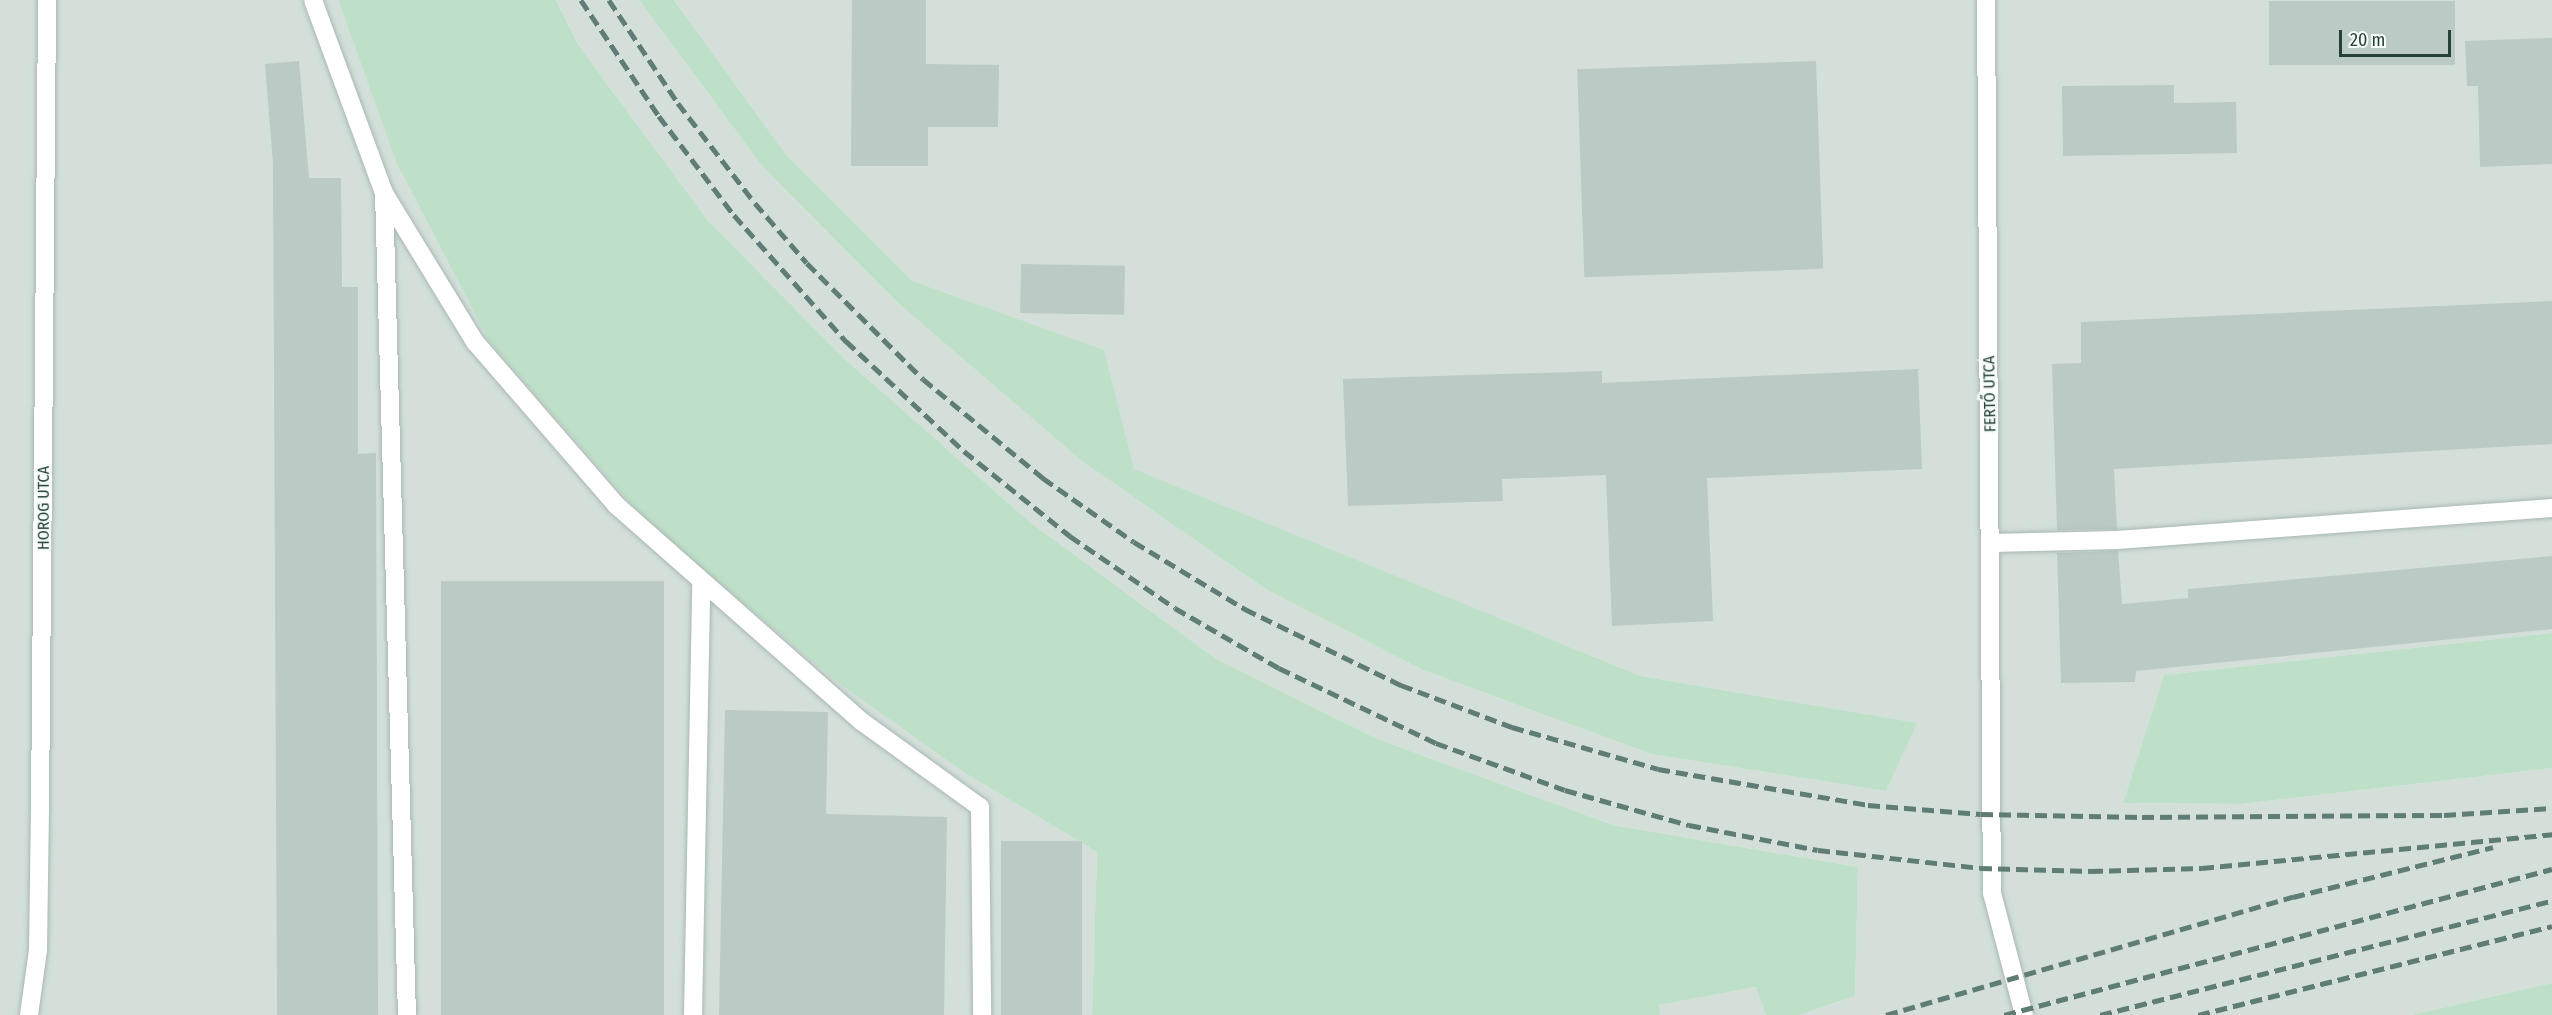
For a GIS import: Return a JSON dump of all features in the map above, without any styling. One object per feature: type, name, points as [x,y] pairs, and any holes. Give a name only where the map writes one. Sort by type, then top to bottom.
[{"type":"street","name":"HOROG UTCA","points":[[29,1015],[38,950],[47,0]]},
{"type":"street","points":[[313,0],[384,193],[475,342],[616,505],[701,583],[861,720],[980,807],[982,1015]]},
{"type":"street","name":"FERTŐ UTCA","points":[[1986,0],[1992,543],[1989,789],[1992,893],[2024,1015]]},
{"type":"street","points":[[384,193],[407,1015]]},
{"type":"street","points":[[1992,543],[2117,540],[2552,508]]},
{"type":"street","points":[[693,1015],[701,583]]},
{"type":"shaded area","points":[[0,0],[338,0],[396,162],[489,341],[644,519],[965,773],[1097,852],[1092,1015],[0,1015]]},
{"type":"shaded area","points":[[556,0],[639,0],[762,166],[897,302],[1081,459],[1267,590],[1423,670],[1651,754],[1886,791],[1916,723],[1641,676],[1133,469],[1103,350],[913,281],[784,152],[674,0],[2552,0],[2552,633],[2164,675],[2123,803],[2241,804],[2552,768],[2552,983],[2411,1015],[1799,1015],[1855,996],[1858,867],[1613,825],[1380,740],[1216,659],[1031,523],[847,361],[709,222],[579,46]]},
{"type":"shaded area","points":[[1756,987],[1766,1015],[1660,1015],[1658,1005]]},
{"type":"green space","points":[[338,0],[556,0],[579,46],[709,222],[847,361],[1031,523],[1216,659],[1380,740],[1613,825],[1858,867],[1855,996],[1799,1015],[1766,1015],[1756,987],[1659,1005],[1660,1015],[1092,1015],[1097,852],[965,773],[836,681],[644,519],[489,341],[396,162]]},
{"type":"green space","points":[[639,0],[674,0],[784,152],[913,281],[1104,350],[1134,469],[1641,676],[1917,723],[1886,791],[1651,754],[1423,670],[1267,590],[1081,460],[897,302],[762,166]]},
{"type":"green space","points":[[2552,633],[2552,768],[2241,804],[2123,803],[2164,675]]},
{"type":"green space","points":[[2552,983],[2552,1015],[2411,1015]]},
{"type":"building","points":[[852,0],[926,0],[926,64],[999,65],[998,127],[928,127],[928,166],[851,166]]},
{"type":"building","points":[[2269,1],[2455,1],[2455,65],[2269,65]]},
{"type":"building","points":[[2552,38],[2552,164],[2480,167],[2478,86],[2467,86],[2465,41]]},
{"type":"building","points":[[299,61],[309,178],[341,178],[342,287],[358,287],[358,454],[376,453],[378,1015],[277,1015],[273,163],[265,64]]},
{"type":"building","points":[[1816,61],[1823,269],[1584,277],[1577,69]]},
{"type":"building","points":[[2174,85],[2174,103],[2236,102],[2237,153],[2063,156],[2062,86]]},
{"type":"building","points":[[1021,264],[1125,266],[1124,315],[1020,313]]},
{"type":"building","points":[[2552,301],[2552,444],[2114,469],[2117,529],[2057,530],[2052,364],[2081,363],[2081,322]]},
{"type":"building","points":[[1918,369],[1922,469],[1707,478],[1713,621],[1612,626],[1606,475],[1502,479],[1503,501],[1348,506],[1343,379],[1602,371],[1602,383]]},
{"type":"building","points":[[2118,551],[2122,604],[2188,598],[2188,589],[2552,556],[2552,629],[2136,671],[2135,682],[2061,683],[2057,553]]},
{"type":"building","points":[[441,581],[664,581],[664,1015],[441,1015]]},
{"type":"building","points":[[725,710],[828,712],[826,814],[947,817],[944,1015],[719,1015]]},
{"type":"building","points":[[1001,841],[1082,841],[1082,1015],[1001,1015]]},
{"type":"railway","points":[[581,0],[659,116],[734,215],[846,341],[964,451],[1070,536],[1175,608],[1279,668],[1436,743],[1565,790],[1689,825],[1818,850],[1980,868],[2091,871],[2202,868],[2552,834]]},
{"type":"railway","points":[[609,0],[678,103],[755,203],[807,263],[923,379],[1043,478],[1134,542],[1245,609],[1401,685],[1512,727],[1658,769],[1868,805],[1981,814],[2142,817],[2444,815],[2552,808]]},
{"type":"railway","points":[[1886,1015],[2293,897],[2493,847]]},
{"type":"railway","points":[[2004,1015],[2552,869]]},
{"type":"railway","points":[[2100,1015],[2552,901]]},
{"type":"railway","points":[[2198,1015],[2552,926]]}]
